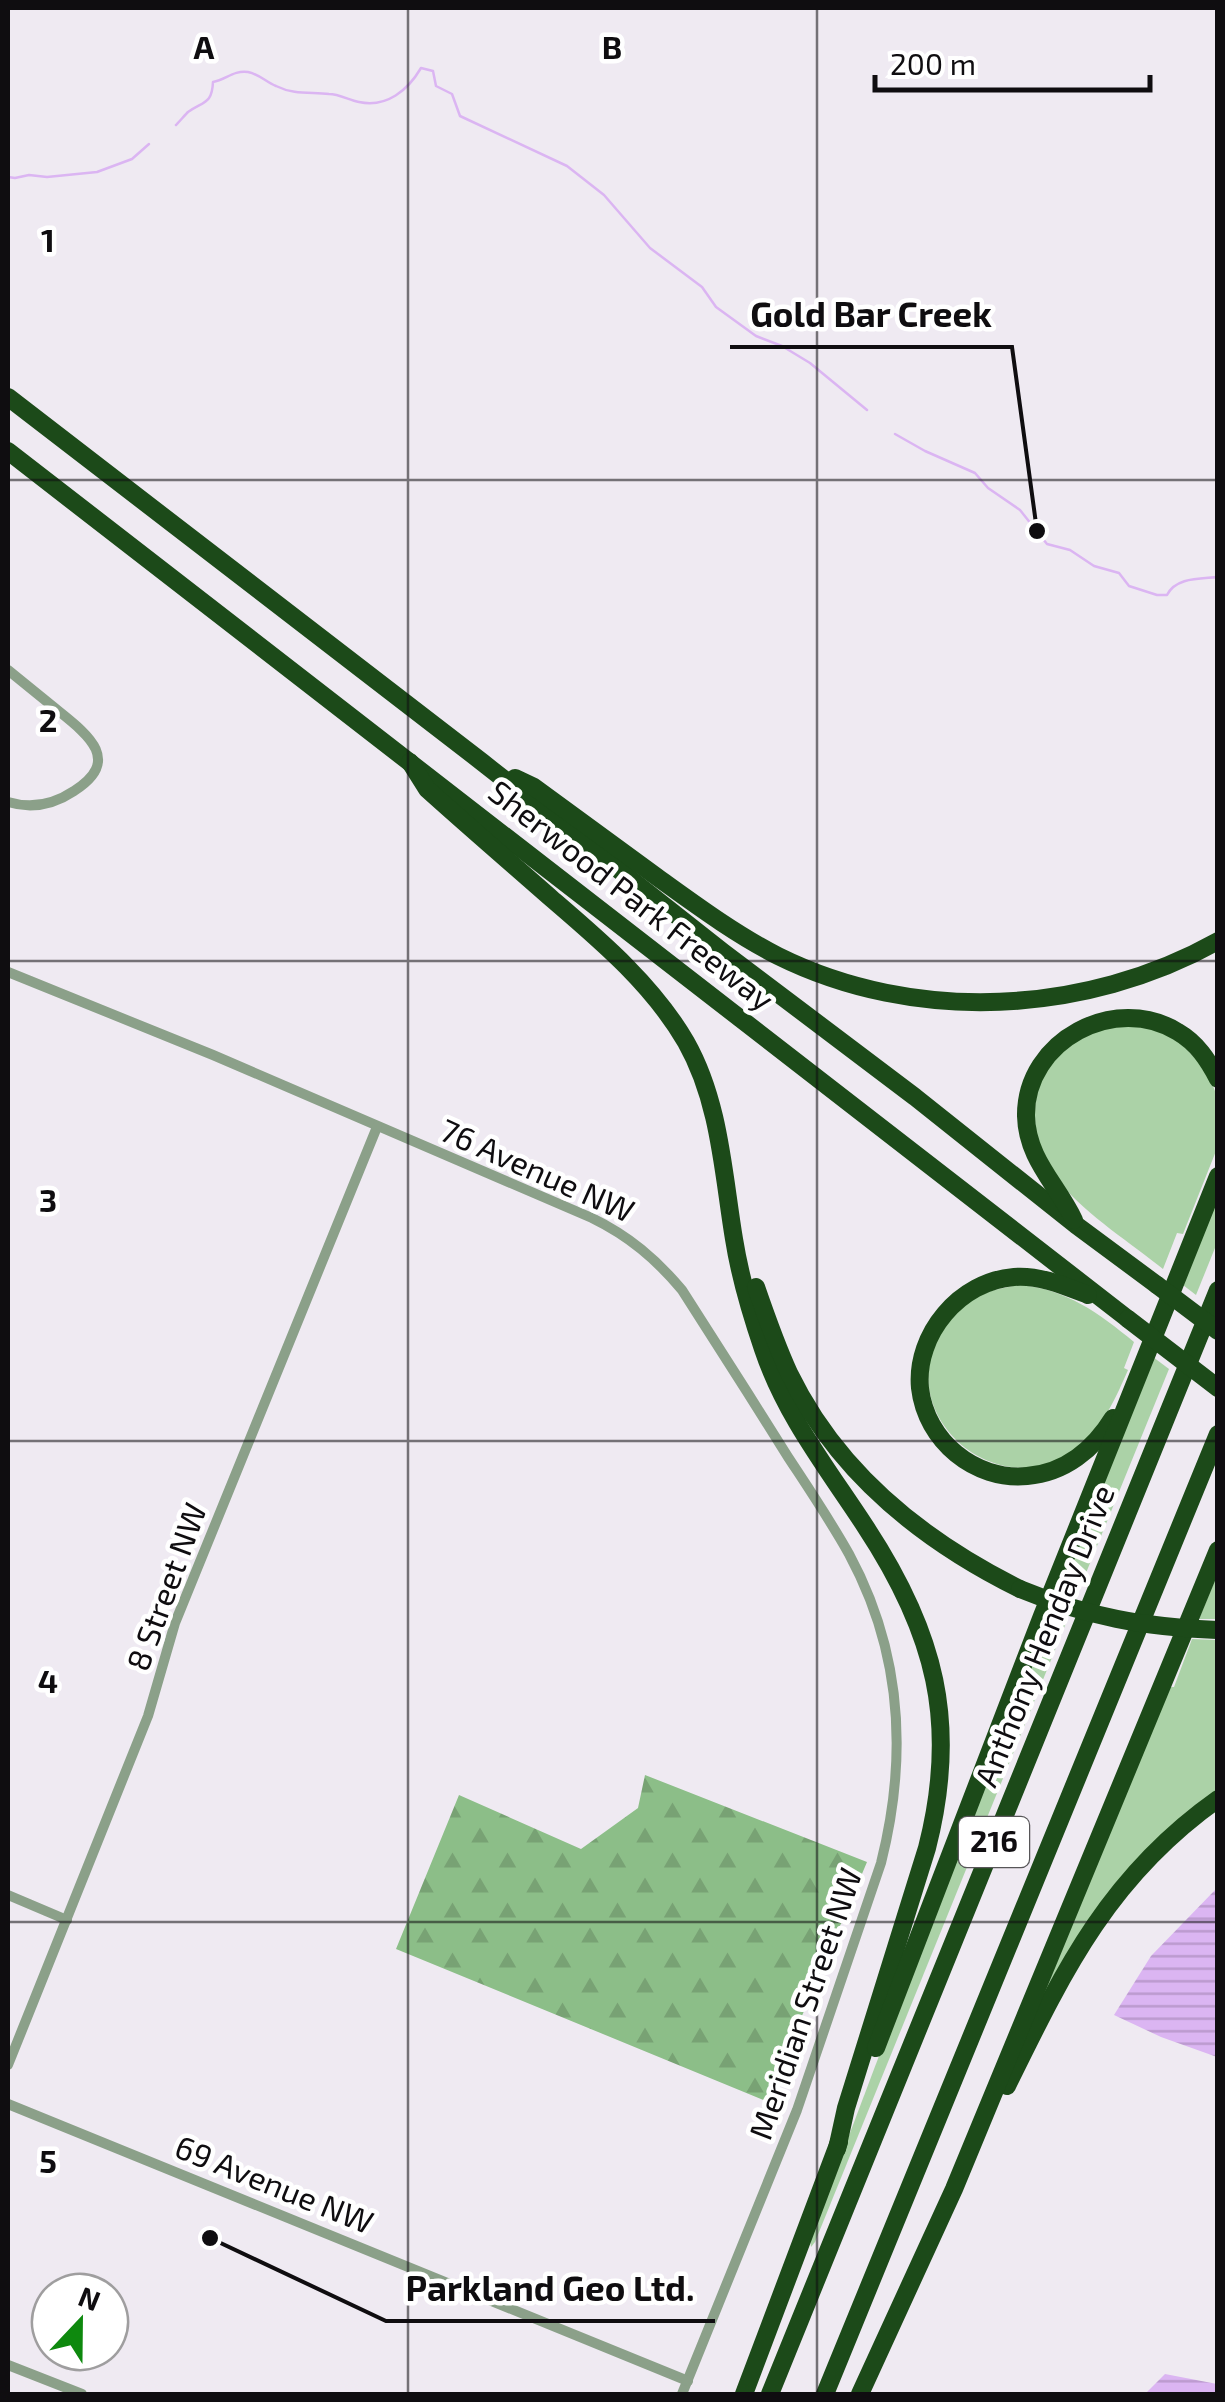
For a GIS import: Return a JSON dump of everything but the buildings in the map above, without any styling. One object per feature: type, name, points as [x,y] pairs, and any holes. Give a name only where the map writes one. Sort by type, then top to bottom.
[{"type":"highway","name":"Sherwood Park Freeway","points":[[8,397],[1218,1331]]},
{"type":"highway","name":"Sherwood Park Freeway","points":[[8,451],[1218,1388]]},
{"type":"highway","points":[[410,762],[426,789],[632,971],[685,1041],[710,1097],[740,1270],[764,1354],[799,1426],[900,1585],[926,1644],[940,1714],[940,1773],[932,1828],[846,2108],[837,2150]]},
{"type":"highway","points":[[482,762],[534,787],[729,928],[780,956],[864,987],[960,1002],[1033,1000],[1120,983],[1158,970],[1218,941]]},
{"type":"highway","points":[[1076,1225],[1030,1146],[1026,1115],[1031,1087],[1047,1056],[1072,1033],[1089,1025],[1139,1018],[1179,1032],[1207,1059],[1218,1079]]},
{"type":"highway","points":[[722,1161],[770,1330],[790,1376],[814,1414],[876,1493],[946,1548],[1020,1590],[1060,1606],[1124,1622],[1217,1630]]},
{"type":"highway","points":[[744,2394],[1042,1616],[1217,1176]]},
{"type":"highway","points":[[1107,1302],[1034,1277],[1015,1277],[980,1286],[953,1305],[931,1335],[920,1388],[940,1438],[961,1458],[999,1475],[1046,1473],[1076,1460],[1129,1399]]},
{"type":"highway","name":"Anthony Henday Drive","points":[[770,2394],[1218,1290]]},
{"type":"highway","name":"216","points":[[825,2394],[1218,1434]]},
{"type":"highway","points":[[954,2189],[1218,1550]]},
{"type":"highway","points":[[860,2394],[954,2189],[1059,1981],[1095,1924],[1138,1869],[1192,1817],[1218,1799]]},
{"type":"street","points":[[8,670],[91,738],[98,754],[92,777],[59,800],[27,808],[8,802]]},
{"type":"street","name":"76 Avenue NW","points":[[8,972],[213,1055],[631,1239],[682,1290],[837,1533],[875,1614]]},
{"type":"street","name":"8 Street NW","points":[[8,2065],[148,1716],[175,1623],[377,1127]]},
{"type":"street","name":"Meridian Street NW","points":[[682,2394],[798,2110],[885,1848],[898,1772],[897,1724],[886,1649],[875,1614]]},
{"type":"street","points":[[8,1896],[67,1920]]},
{"type":"street","name":"69 Avenue NW","points":[[8,2104],[688,2381]]},
{"type":"street","points":[[8,2365],[82,2394]]},
{"type":"green space","points":[[1139,1024],[1176,1038],[1207,1071],[1218,1102],[1216,1151],[1183,1234],[1177,1233],[1163,1269],[1062,1185],[1048,1163],[1035,1117],[1037,1094],[1058,1054],[1076,1038],[1100,1027]]},
{"type":"green space","points":[[1217,1199],[1217,1243],[1196,1295],[1183,1285]]},
{"type":"green space","points":[[1020,1285],[1037,1287],[1081,1304],[1134,1342],[1119,1389],[1084,1442],[1052,1462],[1020,1468],[989,1461],[962,1445],[942,1422],[930,1393],[930,1362],[943,1330],[967,1303],[985,1293]]},
{"type":"green space","points":[[1153,1357],[1169,1369],[1075,1600],[1057,1594]]},
{"type":"green space","points":[[1217,1575],[1217,1619],[1199,1619]]},
{"type":"green space","points":[[1050,1612],[1068,1618],[811,2247],[810,2239]]},
{"type":"green space","points":[[1192,1639],[1217,1640],[1217,1790],[1173,1827],[1027,2036],[1168,1687],[1174,1687]]},
{"type":"green space","points":[[645,1775],[867,1862],[766,2101],[396,1949],[459,1795],[581,1849],[638,1808]]},
{"type":"shaded area","points":[[1217,1888],[1217,2057],[1114,2015],[1151,1956]]},
{"type":"shaded area","points":[[1165,2374],[1217,2384],[1217,2394],[1145,2394]]},
{"type":"waterway","points":[[176,125],[209,98],[213,82],[238,72],[252,73],[289,91],[333,94],[369,103],[396,96],[421,68],[433,71],[436,86],[452,94],[460,116],[567,166],[604,195],[650,248],[702,287],[716,307],[756,336],[810,363],[867,410]]},
{"type":"waterway","points":[[8,177],[97,172],[132,159],[149,144]]},
{"type":"waterway","points":[[895,434],[975,473],[988,488],[1020,510],[1047,544],[1070,550],[1094,566],[1119,573],[1129,586],[1167,595],[1182,582],[1218,577]]},
{"type":"place","name":"Gold Bar Creek","points":[[1037,531]]},
{"type":"place","name":"Parkland Geo Ltd.","points":[[210,2238]]}]
